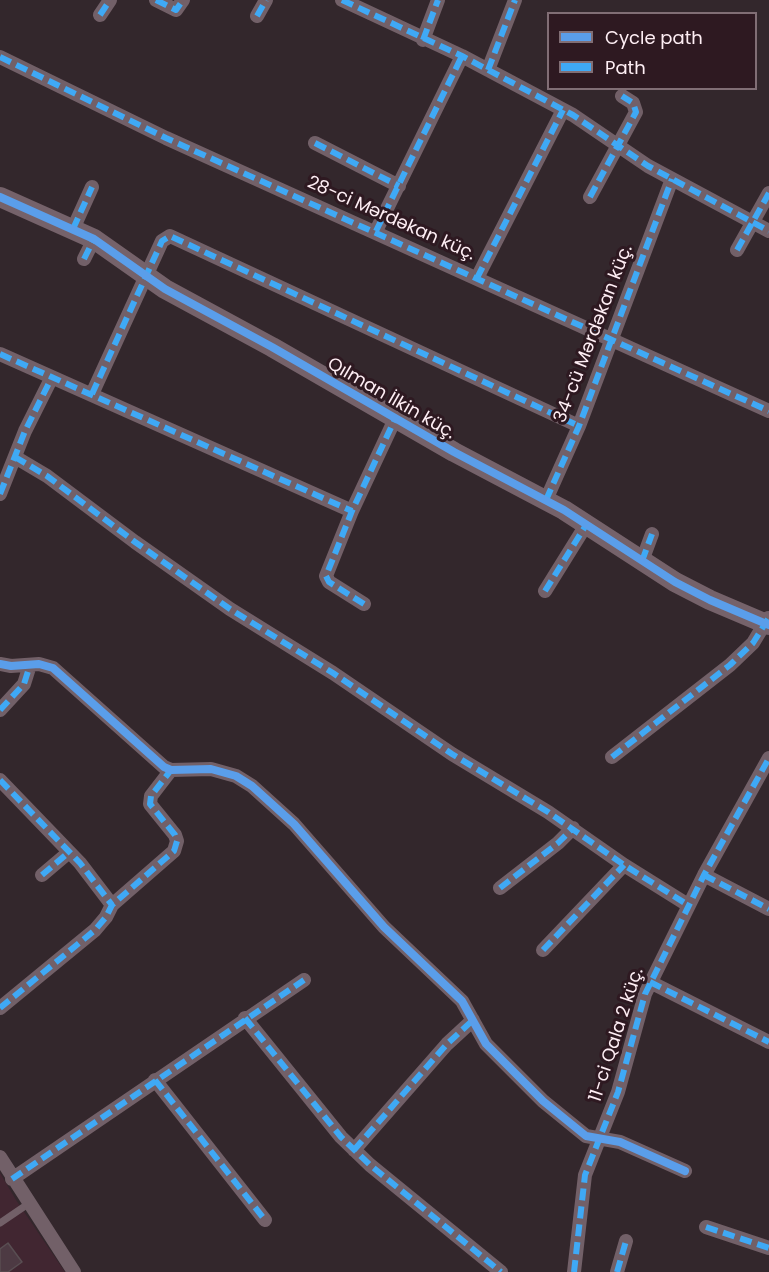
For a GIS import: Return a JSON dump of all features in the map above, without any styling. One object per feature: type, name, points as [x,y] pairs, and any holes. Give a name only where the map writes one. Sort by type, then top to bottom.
[{"type":"street","points":[[100,15],[110,0]]},
{"type":"street","points":[[156,0],[176,9],[183,0]]},
{"type":"street","points":[[257,16],[266,0]]},
{"type":"street","points":[[342,0],[423,40],[462,56],[563,110],[616,146],[672,179],[753,220],[769,231]]},
{"type":"street","points":[[423,40],[438,0]]},
{"type":"street","points":[[488,70],[515,0]]},
{"type":"street","points":[[376,231],[462,56]]},
{"type":"street","name":"28-ci Mərdəkan küç.","points":[[0,57],[166,138],[376,231],[769,411]]},
{"type":"street","points":[[590,197],[636,112],[633,103],[622,96]]},
{"type":"street","points":[[477,278],[563,110]]},
{"type":"street","points":[[315,144],[399,186]]},
{"type":"street","name":"34-cü Mərdəkan küç.","points":[[546,500],[579,426],[672,179]]},
{"type":"street","points":[[73,228],[92,187]]},
{"type":"street","points":[[737,250],[769,194]]},
{"type":"street","name":"Qılman İlkin küç.","points":[[0,197],[94,239],[174,295],[272,347],[395,419],[546,500],[695,593],[768,621]]},
{"type":"street","points":[[93,394],[162,241],[166,237],[174,237],[579,426]]},
{"type":"street","points":[[84,259],[94,239]]},
{"type":"street","points":[[0,354],[352,510]]},
{"type":"street","points":[[0,494],[52,377]]},
{"type":"street","points":[[363,604],[329,582],[326,576],[352,510],[395,419]]},
{"type":"street","points":[[15,457],[47,476],[135,543],[230,609],[333,673],[452,754],[573,828],[624,865],[688,905]]},
{"type":"street","points":[[545,591],[586,525]]},
{"type":"street","points":[[642,561],[652,534]]},
{"type":"street","points":[[612,757],[730,665],[753,643],[768,621]]},
{"type":"street","points":[[0,664],[39,664],[53,668],[153,760],[171,770],[211,769],[236,776],[252,786],[294,824],[384,927],[462,1001],[486,1044],[512,1073],[580,1132],[620,1142],[685,1171]]},
{"type":"street","points":[[0,710],[24,684],[30,665]]},
{"type":"street","name":"11-ci Qala 2 küç.","points":[[574,1272],[584,1181],[618,1092],[650,982],[688,905],[769,758]]},
{"type":"street","points":[[0,1008],[95,930],[112,905],[174,851],[176,846],[174,835],[150,804],[151,796],[171,770]]},
{"type":"street","points":[[0,780],[68,853],[112,905]]},
{"type":"street","points":[[500,888],[558,843],[573,828]]},
{"type":"street","points":[[42,875],[68,853]]},
{"type":"street","points":[[543,950],[624,865]]},
{"type":"street","points":[[704,875],[769,909]]},
{"type":"street","points":[[12,1179],[154,1080],[304,980]]},
{"type":"street","points":[[650,982],[769,1042]]},
{"type":"street","points":[[245,1018],[329,1123],[354,1150],[501,1272]]},
{"type":"street","points":[[354,1150],[447,1044],[473,1020]]},
{"type":"street","points":[[154,1080],[265,1220]]},
{"type":"street","points":[[0,1157],[28,1204],[74,1272]]},
{"type":"street","points":[[706,1227],[769,1248]]},
{"type":"street","points":[[617,1272],[626,1241]]},
{"type":"lane","points":[[0,1223],[28,1204]]},
{"type":"shaded area","points":[[0,1173],[16,1200],[65,1272],[0,1272]]},
{"type":"building","points":[[8,1243],[22,1262],[8,1272],[0,1272],[0,1249]]},
{"type":"marked path","points":[[100,15],[110,0]]},
{"type":"marked path","points":[[156,0],[176,10],[183,0]]},
{"type":"marked path","points":[[257,16],[266,0]]},
{"type":"marked path","points":[[342,0],[462,56],[573,115],[648,166],[769,231]]},
{"type":"marked path","points":[[423,40],[438,0]]},
{"type":"marked path","points":[[488,70],[515,0]]},
{"type":"marked path","points":[[376,231],[462,56]]},
{"type":"marked path","points":[[0,57],[166,138],[769,411]]},
{"type":"marked path","points":[[590,197],[636,112],[633,103],[622,96]]},
{"type":"marked path","points":[[477,278],[563,110]]},
{"type":"marked path","points":[[315,143],[399,186]]},
{"type":"marked path","points":[[546,500],[579,426],[672,179]]},
{"type":"marked path","points":[[73,229],[92,187]]},
{"type":"marked path","points":[[737,250],[769,193]]},
{"type":"marked path","points":[[92,394],[162,241],[170,236],[579,426]]},
{"type":"marked path","points":[[84,259],[94,239]]},
{"type":"marked path","points":[[0,354],[352,511]]},
{"type":"marked path","points":[[0,494],[25,431],[52,377]]},
{"type":"marked path","points":[[364,604],[329,582],[326,576],[352,511],[395,419]]},
{"type":"marked path","points":[[15,457],[47,476],[230,609],[333,673],[452,754],[548,812],[624,865],[688,905]]},
{"type":"marked path","points":[[545,591],[586,525]]},
{"type":"marked path","points":[[642,561],[652,534]]},
{"type":"marked path","points":[[612,757],[730,665],[753,643],[768,619]]},
{"type":"marked path","points":[[0,710],[24,684],[30,665]]},
{"type":"marked path","points":[[574,1272],[585,1175],[618,1092],[645,994],[704,875],[769,758]]},
{"type":"marked path","points":[[0,1008],[95,930],[112,905],[174,851],[177,841],[175,835],[150,804],[151,796],[171,770]]},
{"type":"marked path","points":[[0,780],[80,863],[112,905]]},
{"type":"marked path","points":[[500,888],[558,843],[573,828]]},
{"type":"marked path","points":[[42,875],[68,853]]},
{"type":"marked path","points":[[543,950],[624,865]]},
{"type":"marked path","points":[[704,875],[769,909]]},
{"type":"marked path","points":[[12,1179],[304,980]]},
{"type":"marked path","points":[[650,982],[769,1042]]},
{"type":"marked path","points":[[245,1018],[341,1137],[370,1165],[501,1272]]},
{"type":"marked path","points":[[354,1150],[447,1044],[473,1020]]},
{"type":"marked path","points":[[155,1080],[265,1220]]},
{"type":"marked path","points":[[706,1227],[769,1248]]},
{"type":"marked path","points":[[617,1272],[626,1241]]},
{"type":"cycle path","points":[[0,197],[94,239],[165,289],[272,347],[454,452],[564,510],[675,582],[710,600],[769,625]]},
{"type":"cycle path","points":[[0,664],[11,666],[39,664],[53,668],[164,767],[171,770],[211,769],[236,776],[252,786],[294,824],[384,927],[462,1001],[486,1044],[543,1101],[586,1136],[620,1142],[685,1171]]}]
